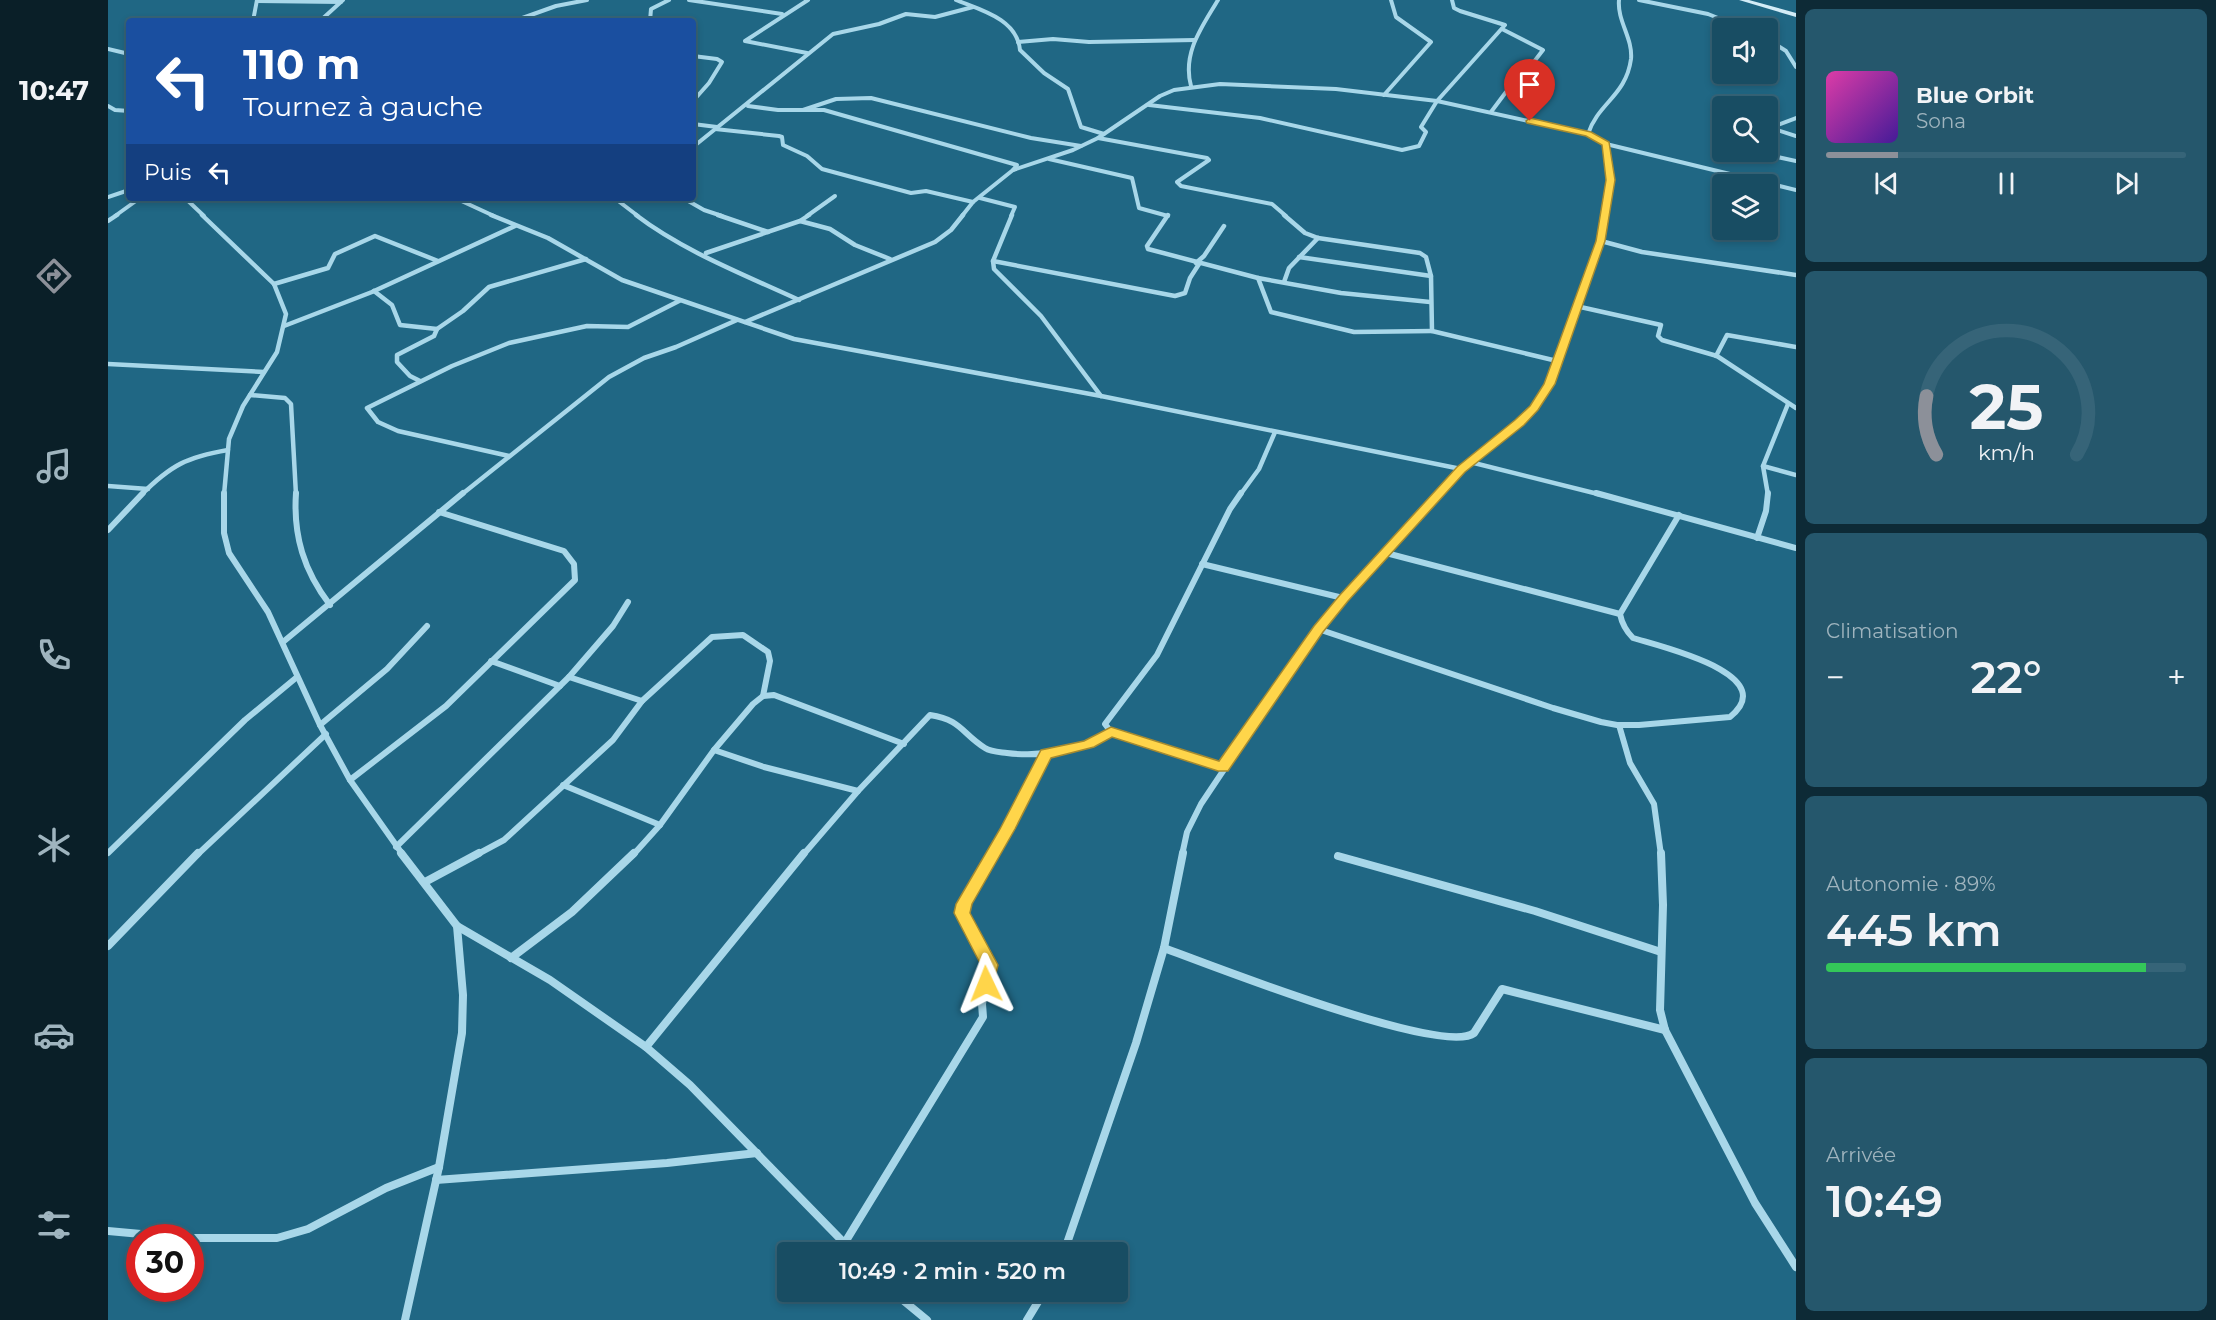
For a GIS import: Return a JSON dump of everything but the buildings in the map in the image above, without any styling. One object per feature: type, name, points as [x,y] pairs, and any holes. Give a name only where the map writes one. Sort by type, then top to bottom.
[{"type":"street","points":[[254,18],[257,0],[342,1]]},
{"type":"street","points":[[522,18],[556,6],[587,0]]},
{"type":"street","points":[[652,18],[650,11],[669,0]]},
{"type":"street","points":[[689,0],[783,15]]},
{"type":"street","points":[[807,53],[751,44],[745,41],[808,0]]},
{"type":"street","points":[[956,0],[987,12],[1008,25],[1017,37],[1020,50],[1044,73],[1068,89],[1081,127],[1104,134]]},
{"type":"street","points":[[1191,86],[1186,69],[1195,40],[1218,0]]},
{"type":"street","points":[[1384,95],[1431,42],[1396,17],[1391,0]]},
{"type":"street","points":[[1148,105],[1260,118],[1402,150],[1419,146],[1425,141],[1426,132],[1421,127],[1437,100],[1476,60],[1505,25],[1499,21],[1470,16],[1456,10],[1452,0]]},
{"type":"street","points":[[1588,134],[1595,116],[1620,90],[1630,62],[1631,47],[1617,13],[1620,0]]},
{"type":"street","points":[[1639,0],[1718,18]]},
{"type":"street","points":[[1742,0],[1796,15]]},
{"type":"street","points":[[323,18],[342,1]]},
{"type":"street","points":[[696,145],[748,106],[798,64],[798,60],[833,34],[879,24],[906,14],[935,17],[973,7]]},
{"type":"street","points":[[1491,112],[1506,92],[1513,89],[1543,50],[1502,28]]},
{"type":"street","points":[[1018,42],[1053,39],[1083,42],[1195,40]]},
{"type":"street","points":[[1778,46],[1786,51],[1796,67]]},
{"type":"street","points":[[108,49],[126,53]]},
{"type":"street","points":[[108,55],[115,51]]},
{"type":"street","points":[[696,56],[717,59],[722,62],[709,83],[696,98]]},
{"type":"street","points":[[1013,170],[1082,146],[1174,90],[1220,84],[1278,85],[1437,100],[1588,134],[1606,144],[1796,190]]},
{"type":"street","points":[[803,110],[820,101],[844,97],[871,98],[1031,138],[1082,146]]},
{"type":"street","points":[[108,106],[116,110],[126,111]]},
{"type":"street","points":[[744,322],[935,242],[951,230],[973,202],[1017,165],[824,110],[778,110],[748,106]]},
{"type":"street","points":[[1778,125],[1796,118]]},
{"type":"street","points":[[696,125],[779,136],[782,137],[783,145],[812,160],[822,169],[911,193],[926,191],[973,202]]},
{"type":"street","points":[[1778,131],[1796,136]]},
{"type":"street","points":[[1098,138],[1207,158],[1209,159],[1177,182],[1181,186],[1275,205],[1305,233],[1318,238],[1420,253],[1426,257],[1431,276],[1432,331]]},
{"type":"street","points":[[1067,1242],[1136,1042],[1164,948],[1187,832],[1223,768],[1318,629],[1343,598],[1461,469],[1534,408],[1549,384],[1601,241],[1611,180],[1606,144]]},
{"type":"street","points":[[1778,157],[1796,161]]},
{"type":"street","points":[[1048,159],[1132,178],[1139,208],[1169,215],[1168,220],[1147,246],[1148,249],[1258,278],[1351,294],[1430,302]]},
{"type":"street","points":[[108,197],[126,191]]},
{"type":"street","points":[[706,253],[800,221],[835,195]]},
{"type":"street","points":[[980,198],[1015,206],[993,261],[994,269],[1041,316],[1101,396]]},
{"type":"street","points":[[108,221],[136,201]]},
{"type":"street","points":[[188,201],[273,284],[286,314],[276,352],[231,430],[222,508],[224,533],[229,553],[267,612],[283,642],[320,725],[350,780],[396,847],[457,926],[550,980],[646,1047],[690,1085],[842,1242]]},
{"type":"street","points":[[462,201],[515,226],[548,238],[622,280],[794,339],[1101,396],[1461,469]]},
{"type":"street","points":[[618,201],[651,225],[732,269],[800,300]]},
{"type":"street","points":[[688,201],[704,210],[768,232]]},
{"type":"street","points":[[800,221],[830,229],[855,245],[891,260]]},
{"type":"street","points":[[284,326],[403,280],[438,261],[515,226]]},
{"type":"street","points":[[993,261],[1175,296],[1185,293],[1198,264],[1224,226]]},
{"type":"street","points":[[273,284],[327,268],[335,254],[375,236],[438,261]]},
{"type":"street","points":[[1284,282],[1289,268],[1318,238]]},
{"type":"street","points":[[1601,241],[1642,252],[1796,274]]},
{"type":"street","points":[[1299,257],[1431,276]]},
{"type":"street","points":[[420,381],[410,376],[397,362],[397,354],[434,336],[437,329],[489,287],[586,259]]},
{"type":"street","points":[[1258,278],[1271,312],[1354,332],[1432,331],[1557,361]]},
{"type":"street","points":[[374,291],[392,305],[400,325],[437,329]]},
{"type":"street","points":[[509,456],[383,425],[367,409],[420,381],[509,343],[587,326],[634,325],[679,301]]},
{"type":"street","points":[[1576,306],[1661,325],[1658,336],[1665,342],[1716,356],[1738,368],[1768,393],[1796,408]]},
{"type":"street","points":[[283,642],[439,512],[609,377],[644,358],[738,320]]},
{"type":"street","points":[[1716,356],[1727,335],[1796,347]]},
{"type":"street","points":[[108,364],[264,372]]},
{"type":"street","points":[[250,395],[285,398],[291,404],[297,485],[294,519],[299,544],[315,585],[330,605]]},
{"type":"street","points":[[1757,538],[1769,504],[1768,480],[1763,466],[1788,404]]},
{"type":"street","points":[[1223,768],[1111,732],[1105,724],[1157,655],[1230,509],[1259,469],[1275,432]]},
{"type":"street","points":[[108,530],[148,489],[176,466],[189,459],[228,450]]},
{"type":"street","points":[[1470,462],[1679,515],[1796,548]]},
{"type":"street","points":[[1763,466],[1796,475]]},
{"type":"street","points":[[108,486],[148,489]]},
{"type":"street","points":[[350,780],[446,706],[575,580],[577,574],[571,557],[564,551],[439,512]]},
{"type":"street","points":[[1318,629],[1548,707],[1619,725],[1704,722],[1729,718],[1742,702],[1742,690],[1737,679],[1720,670],[1634,638],[1625,631],[1620,614],[1679,515]]},
{"type":"street","points":[[1386,553],[1620,614]]},
{"type":"street","points":[[1202,564],[1343,598]]},
{"type":"street","points":[[396,847],[569,677],[613,626],[628,602]]},
{"type":"street","points":[[320,725],[387,669],[427,626]]},
{"type":"street","points":[[425,882],[504,840],[613,740],[642,701],[712,637],[728,634],[743,635],[768,652],[770,661],[763,696]]},
{"type":"street","points":[[491,661],[560,686]]},
{"type":"street","points":[[108,853],[245,720],[297,677]]},
{"type":"street","points":[[569,677],[642,701]]},
{"type":"street","points":[[511,958],[580,904],[623,866],[660,825],[714,750],[753,704],[763,696],[774,695],[903,744]]},
{"type":"street","points":[[646,1047],[764,900],[858,791],[930,715],[947,717],[964,728],[988,750],[1022,756],[1062,752],[1089,744],[1111,732]]},
{"type":"street","points":[[1619,725],[1630,763],[1654,804],[1660,850],[1662,952],[1660,1010],[1665,1030],[1755,1203],[1796,1267]]},
{"type":"street","points":[[108,946],[216,835],[326,734]]},
{"type":"street","points":[[714,750],[764,767],[858,791]]},
{"type":"street","points":[[845,1242],[984,1017],[982,1004],[989,965],[962,913],[964,904],[1008,829],[1046,754]]},
{"type":"street","points":[[563,785],[660,825]]},
{"type":"street","points":[[1338,856],[1535,911],[1662,952]]},
{"type":"street","points":[[405,1320],[439,1167],[462,1033],[463,995],[457,926]]},
{"type":"street","points":[[1164,948],[1305,999],[1389,1025],[1448,1038],[1461,1039],[1471,1036],[1502,989],[1665,1030]]},
{"type":"street","points":[[436,1180],[667,1163],[757,1153]]},
{"type":"street","points":[[204,1238],[277,1239],[308,1229],[386,1188],[439,1167]]},
{"type":"street","points":[[108,1230],[126,1232]]},
{"type":"street","points":[[905,1302],[927,1320]]},
{"type":"street","points":[[1027,1320],[1038,1302]]},
{"type":"route","points":[[986,984],[989,965],[962,913],[964,904],[1008,829],[1046,754],[1089,744],[1111,732],[1223,768],[1318,629],[1343,598],[1461,469],[1534,408],[1549,384],[1601,241],[1611,180],[1606,144],[1588,134],[1530,121]]}]
